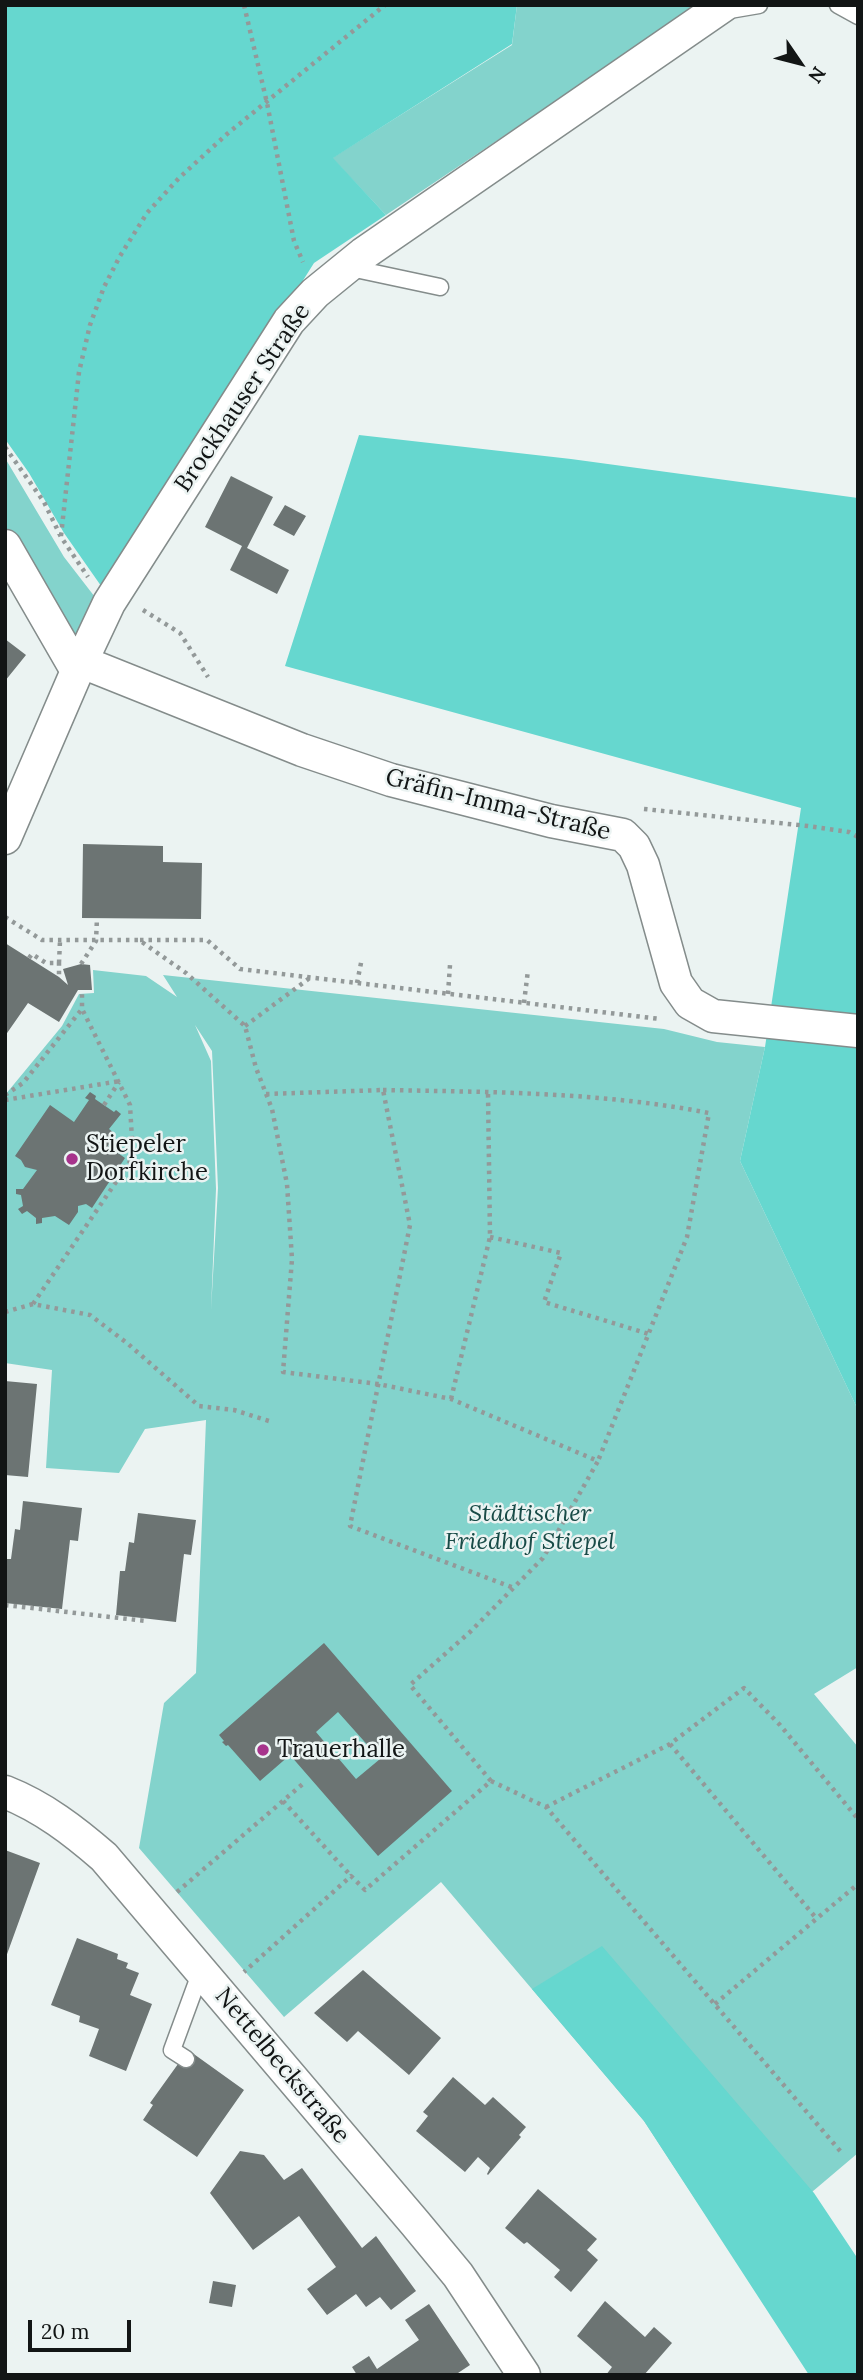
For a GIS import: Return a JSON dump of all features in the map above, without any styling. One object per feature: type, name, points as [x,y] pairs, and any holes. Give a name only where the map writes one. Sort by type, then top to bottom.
[{"type":"street","name":"Brockhauser Straße","points":[[5,838],[80,666],[116,592],[289,321],[315,293],[346,267],[718,9]]},
{"type":"street","points":[[5,545],[80,666]]},
{"type":"street","name":"Gräfin-Imma-Straße","points":[[80,666],[302,750],[391,780],[551,821],[623,835],[634,846],[643,865],[676,983],[690,1003],[713,1016],[858,1031]]},
{"type":"street","name":"Nettelbeckstraße","points":[[5,1793],[33,1805],[82,1838],[104,1857],[458,2275],[524,2375]]},
{"type":"lane","points":[[718,9],[759,5]]},
{"type":"lane","points":[[838,5],[858,16]]},
{"type":"lane","points":[[346,267],[440,287]]},
{"type":"lane","points":[[186,2059],[172,2050],[211,1983]]},
{"type":"path","points":[[244,5],[267,103],[294,241],[315,293]]},
{"type":"path","points":[[61,537],[79,372],[90,326],[104,286],[120,256],[147,213],[179,178],[385,5]]},
{"type":"path","points":[[5,447],[44,502],[78,564],[104,597],[116,592],[180,634],[209,678]]},
{"type":"path","points":[[642,808],[808,826],[849,832],[858,837]]},
{"type":"path","points":[[5,917],[42,940],[207,940],[240,969],[678,1021],[713,1016]]},
{"type":"path","points":[[81,964],[96,941],[97,918]]},
{"type":"path","points":[[139,940],[186,973],[244,1026],[272,1109],[287,1184],[291,1247],[283,1371],[378,1384],[451,1399],[598,1461]]},
{"type":"path","points":[[59,977],[60,941]]},
{"type":"path","points":[[29,958],[32,954],[46,963],[59,963]]},
{"type":"path","points":[[357,983],[362,958]]},
{"type":"path","points":[[449,993],[450,965]]},
{"type":"path","points":[[523,1003],[528,971]]},
{"type":"path","points":[[244,1026],[311,978]]},
{"type":"path","points":[[33,1304],[133,1157],[130,1105],[82,1009],[82,990]]},
{"type":"path","points":[[6,1094],[23,1083],[82,1009]]},
{"type":"path","points":[[6,1094],[120,1081]]},
{"type":"path","points":[[104,1105],[120,1081]]},
{"type":"path","points":[[266,1094],[383,1090],[488,1092],[659,1103],[709,1113],[687,1237],[598,1461],[543,1558],[470,1632],[410,1685],[491,1781],[545,1807],[841,2152]]},
{"type":"path","points":[[383,1090],[410,1225],[350,1526],[514,1588]]},
{"type":"path","points":[[451,1399],[490,1237],[488,1092]]},
{"type":"path","points":[[490,1237],[561,1253],[544,1302],[649,1334]]},
{"type":"path","points":[[5,1312],[33,1304],[89,1315],[127,1343],[200,1406],[234,1410],[272,1422]]},
{"type":"path","points":[[5,1605],[146,1621]]},
{"type":"path","points":[[545,1807],[670,1744],[744,1688],[780,1725],[858,1819]]},
{"type":"path","points":[[670,1744],[816,1918]]},
{"type":"path","points":[[283,1801],[365,1890],[491,1781]]},
{"type":"path","points":[[153,1913],[305,1782]]},
{"type":"path","points":[[211,1983],[351,1877]]},
{"type":"path","points":[[715,2004],[858,1884]]},
{"type":"green space","points":[[517,5],[699,5],[386,215],[332,158],[512,45]]},
{"type":"green space","points":[[5,458],[64,557],[98,601],[69,643],[5,536]]},
{"type":"green space","name":"Städtischer Friedhof Stiepel","points":[[93,970],[146,976],[177,997],[163,975],[664,1029],[717,1042],[765,1047],[740,1161],[858,1410],[858,1667],[814,1694],[858,1747],[858,2153],[734,2258],[644,2121],[441,1882],[284,2017],[139,1848],[164,1703],[196,1673],[206,1420],[145,1429],[119,1473],[46,1468],[52,1370],[5,1363],[5,1095],[62,1026],[79,994],[94,993]],"holes":[[[195,1025],[212,1051],[218,1188],[211,1310],[216,1189],[211,1061]]]},
{"type":"shaded area","points":[[5,5],[517,5],[512,44],[333,158],[386,215],[314,263],[106,593],[64,533],[29,473],[5,439]]},
{"type":"shaded area","points":[[359,435],[571,459],[858,498],[858,1410],[740,1161],[765,1047],[801,808],[285,666]]},
{"type":"shaded area","points":[[602,1946],[814,2193],[858,2259],[858,2375],[809,2375],[644,2121],[532,1989]]},
{"type":"building","points":[[231,476],[273,497],[247,548],[289,570],[277,594],[230,570],[242,546],[205,527]]},
{"type":"building","points":[[285,505],[306,516],[294,536],[273,525]]},
{"type":"building","points":[[5,639],[26,655],[5,681]]},
{"type":"building","points":[[83,844],[163,846],[163,862],[202,863],[201,919],[82,918]]},
{"type":"building","points":[[5,943],[68,985],[63,969],[81,964],[90,965],[92,990],[78,990],[59,1022],[28,1003],[5,1036]]},
{"type":"building","name":"Stiepeler Dorfkirche","points":[[90,1092],[96,1096],[95,1099],[121,1114],[109,1129],[115,1134],[108,1146],[125,1158],[92,1208],[86,1204],[78,1206],[78,1212],[69,1225],[55,1216],[42,1218],[42,1223],[36,1224],[36,1218],[27,1211],[22,1214],[18,1209],[23,1206],[21,1195],[16,1194],[16,1189],[23,1189],[37,1170],[25,1167],[15,1156],[50,1105],[74,1122],[89,1100],[85,1098]]},
{"type":"building","points":[[5,1381],[37,1384],[28,1477],[5,1475]]},
{"type":"building","points":[[23,1501],[82,1508],[78,1541],[70,1540],[62,1609],[5,1603],[7,1559],[11,1559],[15,1529],[20,1530]]},
{"type":"building","points":[[138,1513],[196,1520],[191,1555],[184,1554],[176,1622],[116,1615],[120,1571],[125,1571],[129,1542],[134,1543]]},
{"type":"building","name":"Trauerhalle","points":[[324,1643],[452,1791],[378,1856],[290,1755],[260,1781],[228,1745],[222,1742],[224,1741],[219,1735]],"holes":[[[338,1712],[380,1759],[356,1779],[316,1732]]]},
{"type":"building","points":[[5,1850],[40,1863],[6,1957],[5,1957]]},
{"type":"building","points":[[77,1938],[118,1954],[117,1959],[128,1963],[126,1968],[139,1973],[130,1995],[152,2004],[126,2071],[89,2056],[99,2029],[79,2022],[80,2016],[51,2005]]},
{"type":"building","points":[[363,1970],[441,2038],[409,2075],[358,2031],[347,2042],[314,2013]]},
{"type":"building","points":[[191,2052],[244,2090],[197,2157],[143,2120],[153,2105],[150,2103],[178,2064],[181,2066]]},
{"type":"building","points":[[453,2077],[485,2105],[493,2097],[526,2127],[519,2135],[521,2137],[488,2175],[490,2168],[478,2157],[465,2172],[416,2131],[428,2116],[423,2112]]},
{"type":"building","points":[[240,2151],[264,2155],[284,2180],[302,2168],[362,2248],[376,2236],[416,2291],[391,2310],[380,2297],[366,2307],[356,2294],[327,2315],[307,2289],[336,2267],[299,2216],[253,2250],[210,2193]]},
{"type":"building","points":[[538,2189],[597,2239],[587,2250],[598,2260],[571,2292],[554,2277],[560,2270],[527,2242],[524,2244],[505,2228]]},
{"type":"building","points":[[213,2281],[236,2285],[232,2307],[209,2303]]},
{"type":"building","points":[[605,2301],[645,2337],[654,2327],[672,2343],[644,2375],[606,2375],[612,2367],[577,2336]]},
{"type":"building","points":[[429,2304],[470,2365],[455,2375],[357,2375],[352,2367],[369,2356],[377,2369],[419,2340],[405,2320]]},
{"type":"place","name":"Stiepeler Dorfkirche","points":[[72,1159]]},
{"type":"place","name":"Trauerhalle","points":[[263,1750]]}]
